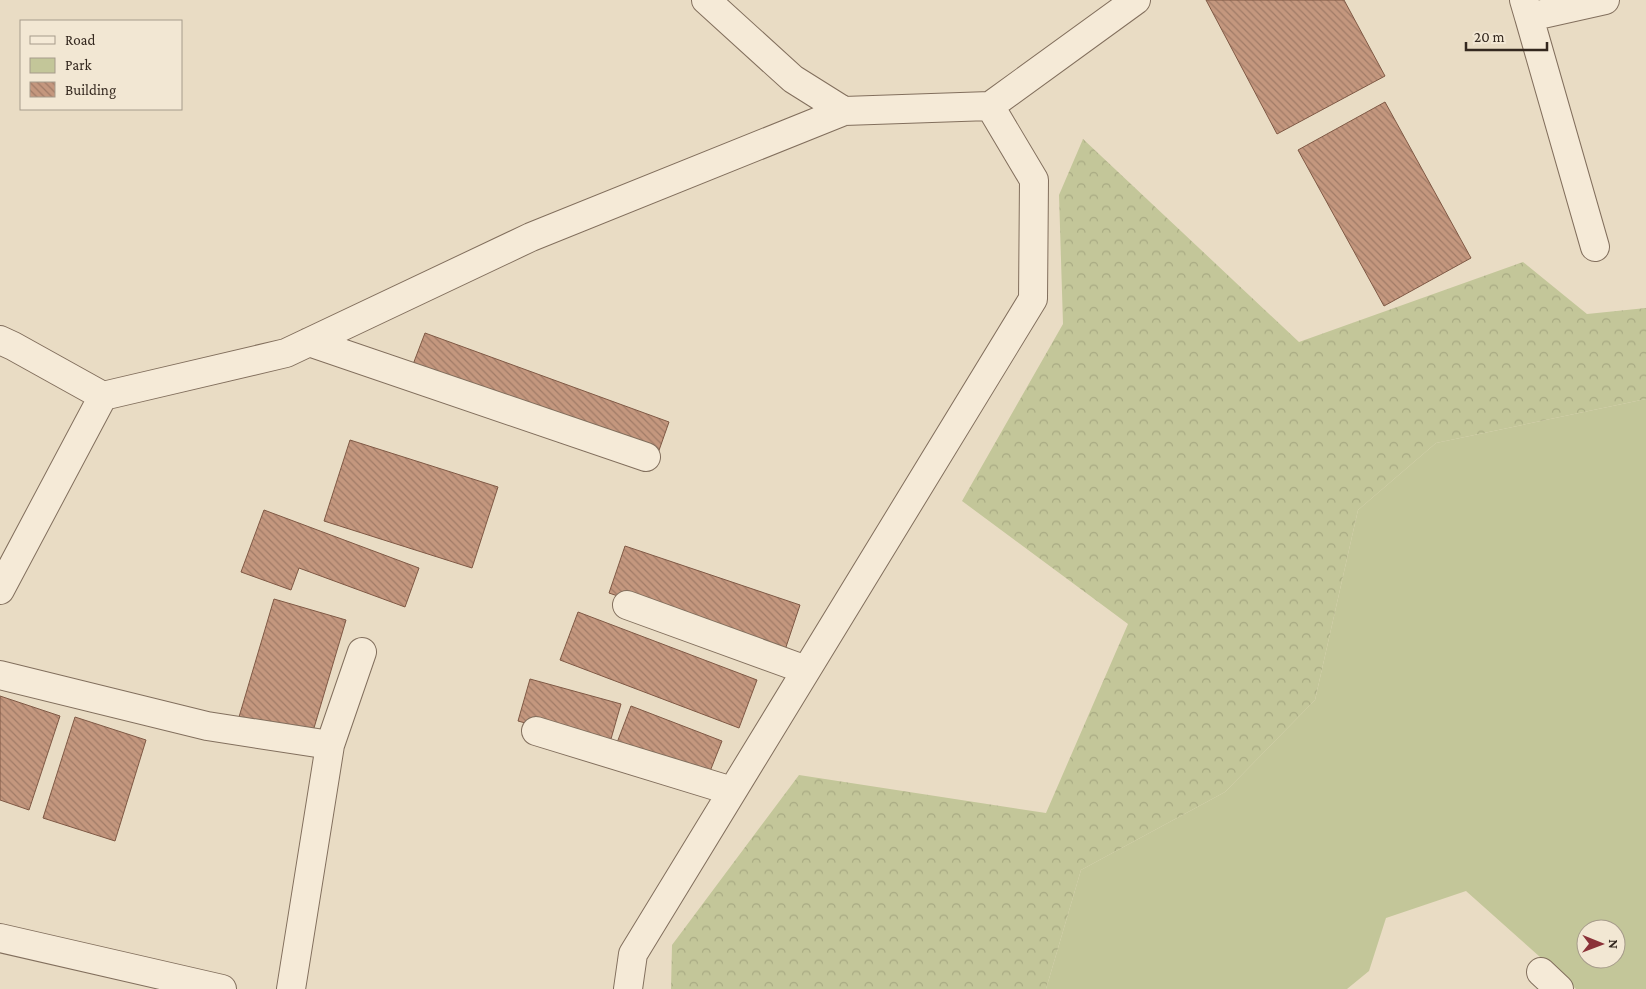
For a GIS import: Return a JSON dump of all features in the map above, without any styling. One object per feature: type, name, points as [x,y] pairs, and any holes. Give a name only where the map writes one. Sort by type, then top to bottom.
[{"type":"street","points":[[706,0],[793,79],[844,111]]},
{"type":"street","points":[[0,340],[104,396],[286,353],[531,237],[844,111],[990,106],[1136,0]]},
{"type":"street","points":[[1595,248],[1526,8],[1605,0]]},
{"type":"street","points":[[628,989],[633,954],[1033,300],[1034,180],[990,106]]},
{"type":"street","points":[[309,342],[646,457]]},
{"type":"street","points":[[0,590],[104,396]]},
{"type":"street","points":[[627,605],[806,670]]},
{"type":"street","points":[[291,989],[330,745],[362,652]]},
{"type":"street","points":[[0,676],[206,726],[330,745]]},
{"type":"street","points":[[536,731],[732,791]]},
{"type":"street","points":[[0,938],[222,989]]},
{"type":"green space","points":[[1083,139],[1299,342],[1523,262],[1587,314],[1646,308],[1646,399],[1436,443],[1358,510],[1315,700],[1225,792],[1081,870],[1046,989],[671,989],[672,945],[799,775],[1046,813],[1128,624],[962,501],[1063,324],[1059,195]]},
{"type":"green space","points":[[1646,399],[1646,989],[1576,989],[1466,891],[1386,918],[1369,971],[1347,989],[1046,989],[1081,870],[1225,792],[1315,700],[1358,510],[1436,443]]},
{"type":"building","points":[[1206,0],[1344,0],[1385,76],[1277,134]]},
{"type":"building","points":[[1385,102],[1471,258],[1384,306],[1298,150]]},
{"type":"building","points":[[425,333],[669,422],[657,456],[412,367]]},
{"type":"building","points":[[350,440],[498,487],[472,568],[324,521]]},
{"type":"building","points":[[264,510],[419,568],[405,607],[299,568],[291,590],[241,572]]},
{"type":"building","points":[[625,546],[800,605],[784,653],[609,593]]},
{"type":"building","points":[[274,599],[346,620],[311,738],[239,717]]},
{"type":"building","points":[[578,612],[757,680],[739,728],[560,660]]},
{"type":"building","points":[[530,679],[621,704],[609,746],[518,721]]},
{"type":"building","points":[[0,696],[60,716],[29,810],[0,800]]},
{"type":"building","points":[[631,706],[722,741],[707,779],[615,748]]},
{"type":"building","points":[[75,717],[146,740],[115,841],[43,818]]}]
